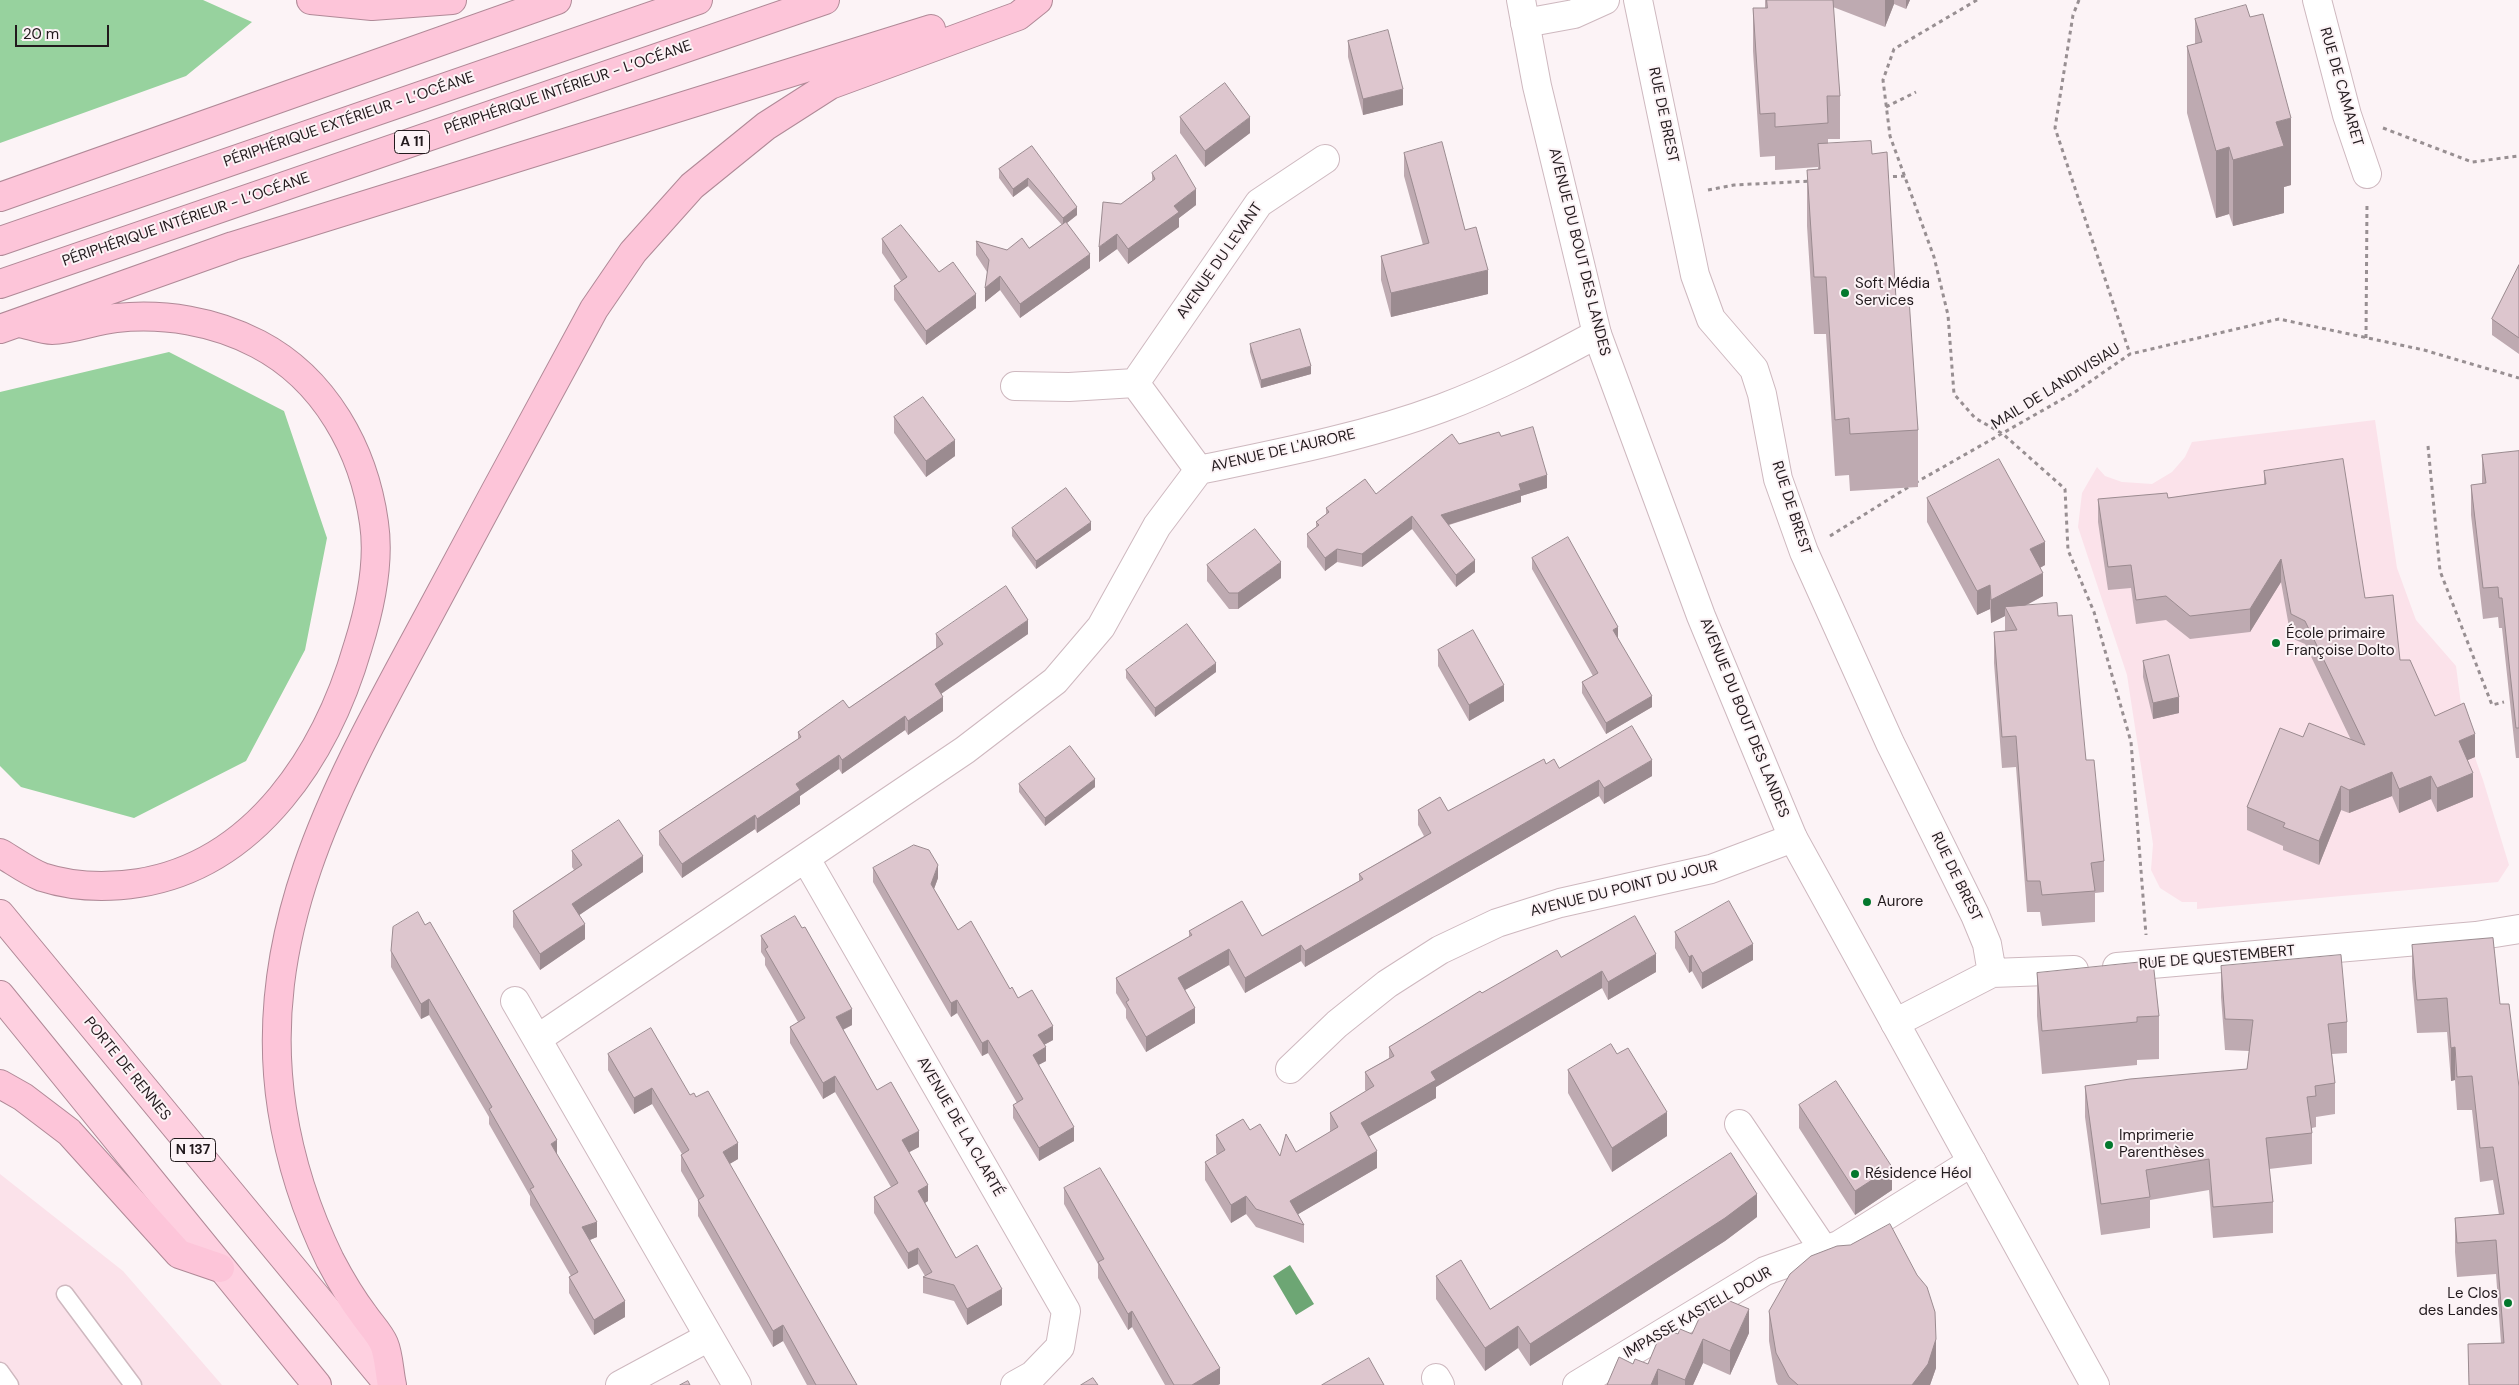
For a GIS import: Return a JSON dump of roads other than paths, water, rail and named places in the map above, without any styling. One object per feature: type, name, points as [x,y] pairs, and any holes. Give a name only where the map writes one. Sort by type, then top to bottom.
[{"type":"highway","points":[[312,0],[372,6],[452,0]]},
{"type":"highway","points":[[0,197],[558,0]]},
{"type":"highway","name":"PÉRIPHÉRIQUE EXTÉRIEUR - L’OCÉANE","points":[[0,241],[698,0]]},
{"type":"highway","name":"PÉRIPHÉRIQUE INTÉRIEUR - L’OCÉANE","points":[[0,284],[825,0]]},
{"type":"highway","points":[[10,326],[233,246],[1023,0]]},
{"type":"highway","points":[[390,1385],[384,1344],[346,1288],[330,1259],[308,1207],[293,1162],[282,1110],[275,1052],[278,991],[287,934],[305,873],[345,773],[594,309],[633,252],[662,218],[692,186],[730,154],[766,126],[830,86],[1018,16],[1038,0]]},
{"type":"highway","points":[[0,852],[28,870],[44,877],[80,884],[113,887],[176,874],[212,858],[232,845],[260,820],[286,791],[304,768],[324,734],[346,684],[364,627],[375,553],[374,524],[369,497],[360,463],[345,431],[334,412],[304,377],[276,355],[236,334],[207,324],[178,319],[148,316],[114,318],[51,330],[10,326]]},
{"type":"highway","name":"PORTE DE RENNES","points":[[0,914],[390,1385]]},
{"type":"highway","points":[[0,996],[317,1385]]},
{"type":"highway","points":[[0,1084],[23,1097],[69,1132],[179,1254],[220,1268]]},
{"type":"street","points":[[1523,11],[1574,14],[1605,0]]},
{"type":"street","name":"RUE DE BREST","points":[[1638,0],[1681,196],[1695,275],[1711,320],[1754,370],[1762,394],[1778,479],[1804,552],[1890,743],[1975,916],[1987,944],[1992,973]]},
{"type":"street","name":"RUE DE CAMARET","points":[[2317,0],[2347,115],[2367,174]]},
{"type":"street","name":"AVENUE DU BOUT DES LANDES","points":[[1523,11],[1537,86],[1597,334],[1701,616],[1793,838],[1972,1162],[2087,1382]]},
{"type":"street","name":"AVENUE DU LEVANT","points":[[1134,383],[1259,203],[1325,159]]},
{"type":"street","name":"AVENUE DE L'AURORE","points":[[806,859],[965,750],[1056,681],[1101,627],[1157,526],[1199,470],[1361,434],[1442,408],[1519,376],[1597,334]]},
{"type":"street","points":[[1015,386],[1069,387],[1134,383],[1199,470]]},
{"type":"street","name":"AVENUE DU POINT DU JOUR","points":[[1290,1069],[1337,1024],[1387,984],[1440,950],[1497,923],[1560,903],[1711,869],[1793,838]]},
{"type":"street","points":[[538,1039],[806,859]]},
{"type":"street","name":"AVENUE DE LA CLARTÉ","points":[[806,859],[1066,1311],[1060,1347],[1033,1374],[1015,1385]]},
{"type":"street","name":"RUE DE QUESTEMBERT","points":[[1895,1023],[1992,973],[2049,972],[2148,964],[2476,936],[2519,929]]},
{"type":"street","points":[[515,1001],[737,1385]]},
{"type":"street","points":[[1739,1124],[1824,1250]]},
{"type":"street","name":"IMPASSE KASTELL DOUR","points":[[1577,1385],[1765,1272],[1839,1245],[1972,1162]]},
{"type":"street","points":[[620,1385],[709,1337]]},
{"type":"lane","points":[[65,1294],[133,1385]]},
{"type":"lane","points":[[0,1371],[10,1385]]},
{"type":"place","name":"Soft Média Services","points":[[1845,293]]},
{"type":"place","name":"École primaire Françoise Dolto","points":[[2276,643]]},
{"type":"place","name":"Aurore","points":[[1867,902]]},
{"type":"place","name":"Imprimerie Parenthèses","points":[[2109,1145]]},
{"type":"place","name":"Résidence Héol","points":[[1855,1174]]},
{"type":"place","name":"Le Clos des Landes","points":[[2508,1303]]}]
